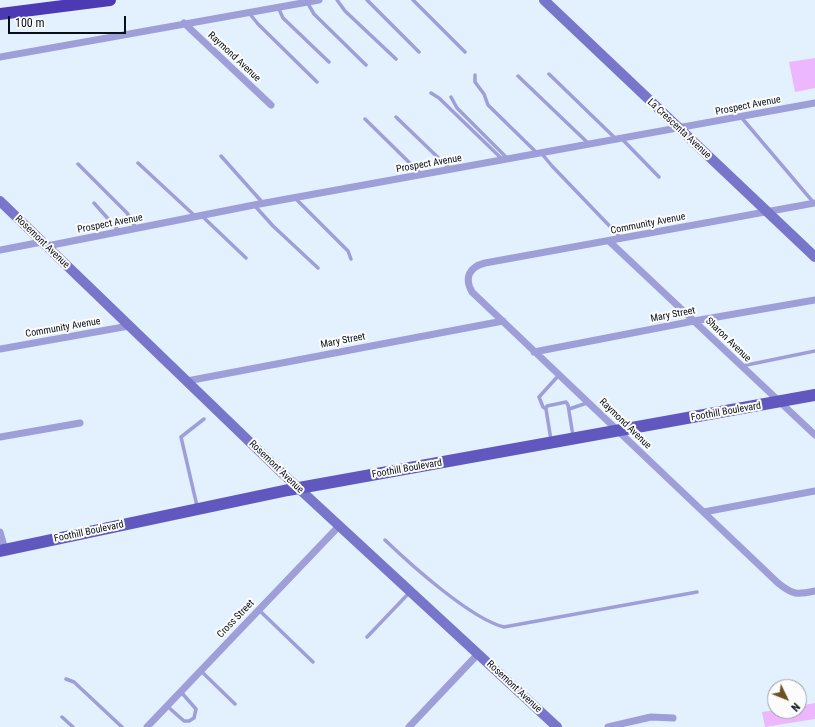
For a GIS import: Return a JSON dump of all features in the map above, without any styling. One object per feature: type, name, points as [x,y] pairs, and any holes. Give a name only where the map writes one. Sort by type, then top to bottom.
[{"type":"highway","points":[[0,14],[110,0]]},
{"type":"main road","name":"Foothill Boulevard","points":[[2,551],[298,488],[815,396]]},
{"type":"street","points":[[0,57],[319,0]]},
{"type":"street","name":"La Crescenta Avenue","points":[[544,0],[815,257]]},
{"type":"street","name":"Raymond Avenue","points":[[184,23],[271,105]]},
{"type":"street","name":"Prospect Avenue","points":[[0,250],[120,232],[294,197],[590,145],[815,103]]},
{"type":"street","name":"Rosemont Avenue","points":[[0,201],[298,488],[340,525],[557,727]]},
{"type":"street","name":"Community Avenue","points":[[485,264],[815,203]]},
{"type":"street","name":"Sharon Avenue","points":[[610,242],[815,436]]},
{"type":"street","name":"Raymond Avenue","points":[[485,264],[474,267],[470,272],[468,279],[469,287],[472,292],[778,583],[795,594],[815,591]]},
{"type":"street","name":"Mary Street","points":[[534,352],[694,321],[815,300]]},
{"type":"street","name":"Mary Street","points":[[187,381],[503,321]]},
{"type":"street","name":"Community Avenue","points":[[0,349],[129,326]]},
{"type":"street","points":[[0,437],[80,423]]},
{"type":"street","points":[[704,512],[815,491]]},
{"type":"street","name":"Cross Street","points":[[147,727],[340,525]]},
{"type":"street","points":[[0,532],[2,551]]},
{"type":"street","points":[[409,727],[478,654]]},
{"type":"street","points":[[608,727],[651,717],[673,718]]},
{"type":"lane","points":[[337,0],[345,11],[396,59]]},
{"type":"lane","points":[[367,0],[419,52]]},
{"type":"lane","points":[[413,0],[465,52]]},
{"type":"lane","points":[[307,2],[314,14],[366,65]]},
{"type":"lane","points":[[278,7],[283,18],[329,62]]},
{"type":"lane","points":[[249,12],[258,24],[317,82]]},
{"type":"lane","points":[[549,74],[659,177]]},
{"type":"lane","points":[[475,75],[475,82],[484,94],[488,105],[540,154],[623,239]]},
{"type":"lane","points":[[518,76],[590,145]]},
{"type":"lane","points":[[431,93],[439,98],[506,160]]},
{"type":"lane","points":[[451,97],[457,108],[506,160]]},
{"type":"lane","points":[[396,117],[451,170]]},
{"type":"lane","points":[[741,117],[815,203]]},
{"type":"lane","points":[[365,120],[422,175]]},
{"type":"lane","points":[[221,156],[263,203]]},
{"type":"lane","points":[[138,163],[246,258]]},
{"type":"lane","points":[[78,164],[127,213],[136,229]]},
{"type":"lane","points":[[294,197],[348,251],[350,259]]},
{"type":"lane","points":[[94,203],[120,232]]},
{"type":"lane","points":[[254,205],[273,226],[318,268]]},
{"type":"lane","points":[[741,366],[815,351]]},
{"type":"lane","points":[[552,443],[546,409],[543,407],[539,397],[559,375]]},
{"type":"lane","points":[[546,409],[547,406],[566,402],[569,409],[574,439]]},
{"type":"lane","points":[[569,409],[588,403]]},
{"type":"lane","points":[[197,509],[181,437],[204,419]]},
{"type":"lane","points":[[385,540],[422,574],[455,599],[495,625],[504,627],[697,592]]},
{"type":"lane","points":[[367,637],[410,591]]},
{"type":"lane","points":[[259,610],[313,662]]},
{"type":"lane","points":[[201,671],[235,704]]},
{"type":"lane","points":[[66,679],[74,682],[122,727]]},
{"type":"lane","points":[[167,706],[184,721],[189,721],[194,718],[196,709],[181,692]]},
{"type":"lane","points":[[62,717],[73,727]]},
{"type":"shaded area","points":[[815,58],[815,88],[795,92],[789,62]]},
{"type":"shaded area","points":[[815,703],[815,719],[765,727],[762,712],[767,711],[767,719],[807,719],[807,704]]}]
